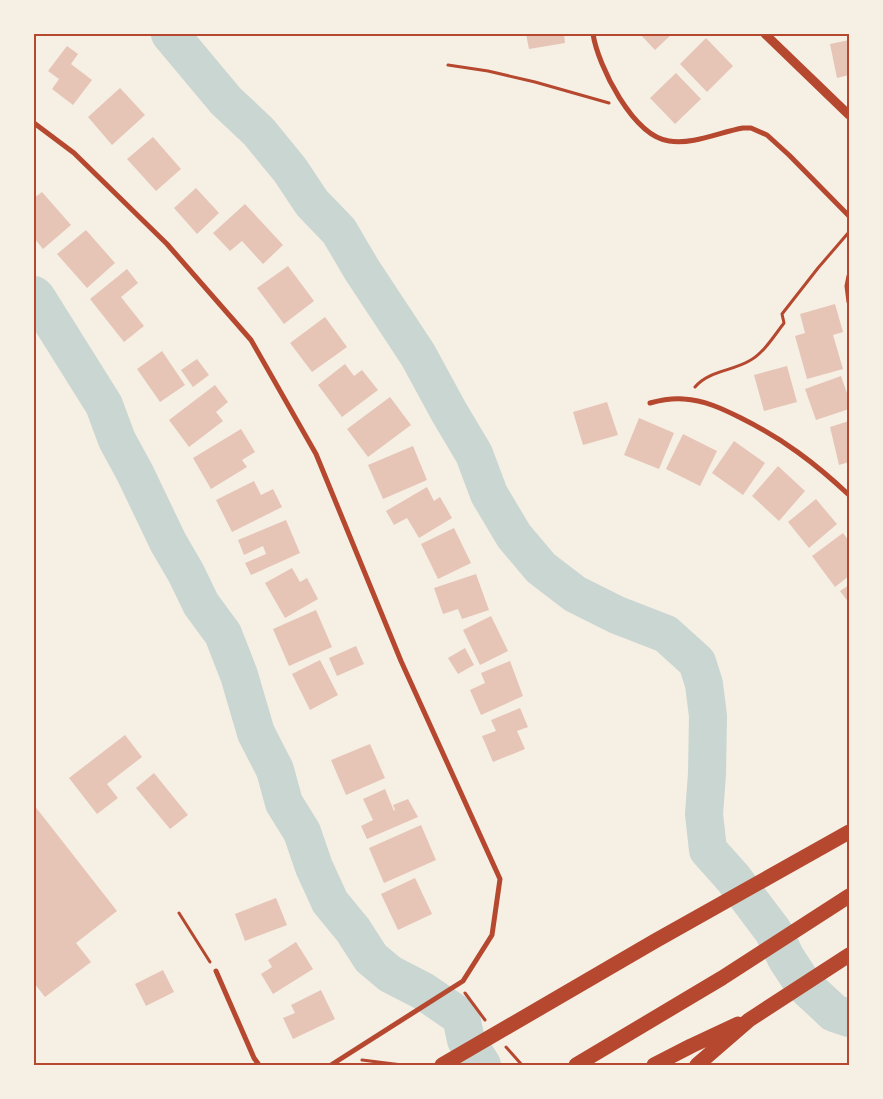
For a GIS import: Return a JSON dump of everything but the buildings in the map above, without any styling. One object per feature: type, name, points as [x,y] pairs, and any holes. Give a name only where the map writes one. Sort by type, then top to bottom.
[{"type":"highway","points":[[442,1065],[681,926],[849,832]]},
{"type":"highway","points":[[576,1065],[722,978],[849,896]]},
{"type":"highway","points":[[697,1065],[749,1020],[849,955]]},
{"type":"highway","points":[[654,1065],[749,1020]]},
{"type":"street","points":[[592,34],[609,80],[634,119],[646,131],[669,141],[686,141],[743,128],[760,131],[789,154],[849,216]]},
{"type":"street","points":[[765,34],[849,115]]},
{"type":"street","points":[[34,122],[74,153],[167,244],[251,340],[316,454],[401,661],[500,879],[492,935],[463,981],[331,1065]]},
{"type":"street","points":[[849,276],[847,286],[849,302]]},
{"type":"street","points":[[650,402],[677,398],[692,400],[728,412],[784,441],[816,464],[849,496]]},
{"type":"street","points":[[216,971],[254,1058],[260,1065]]},
{"type":"path","points":[[448,65],[488,71],[535,82],[594,100],[627,107]]},
{"type":"path","points":[[692,400],[696,387],[700,382],[750,361],[756,355],[784,323],[782,314],[792,300],[849,232]]},
{"type":"path","points":[[180,913],[216,971]]},
{"type":"path","points":[[342,1058],[402,1065]]},
{"type":"waterway","points":[[170,34],[226,101],[259,132],[290,170],[312,203],[339,231],[362,270],[418,355],[474,454],[489,494],[514,536],[541,568],[575,594],[617,615],[666,634],[697,662],[704,684],[708,716],[704,814],[708,850],[733,878],[773,931],[786,958],[803,984],[834,1013],[849,1018]]},
{"type":"waterway","points":[[34,295],[104,405],[117,440],[168,542],[201,604],[223,634],[239,675],[256,733],[275,770],[284,803],[302,832],[314,867],[330,902],[353,930],[371,958],[390,974],[423,991],[461,1017],[466,1040],[482,1065]]}]
